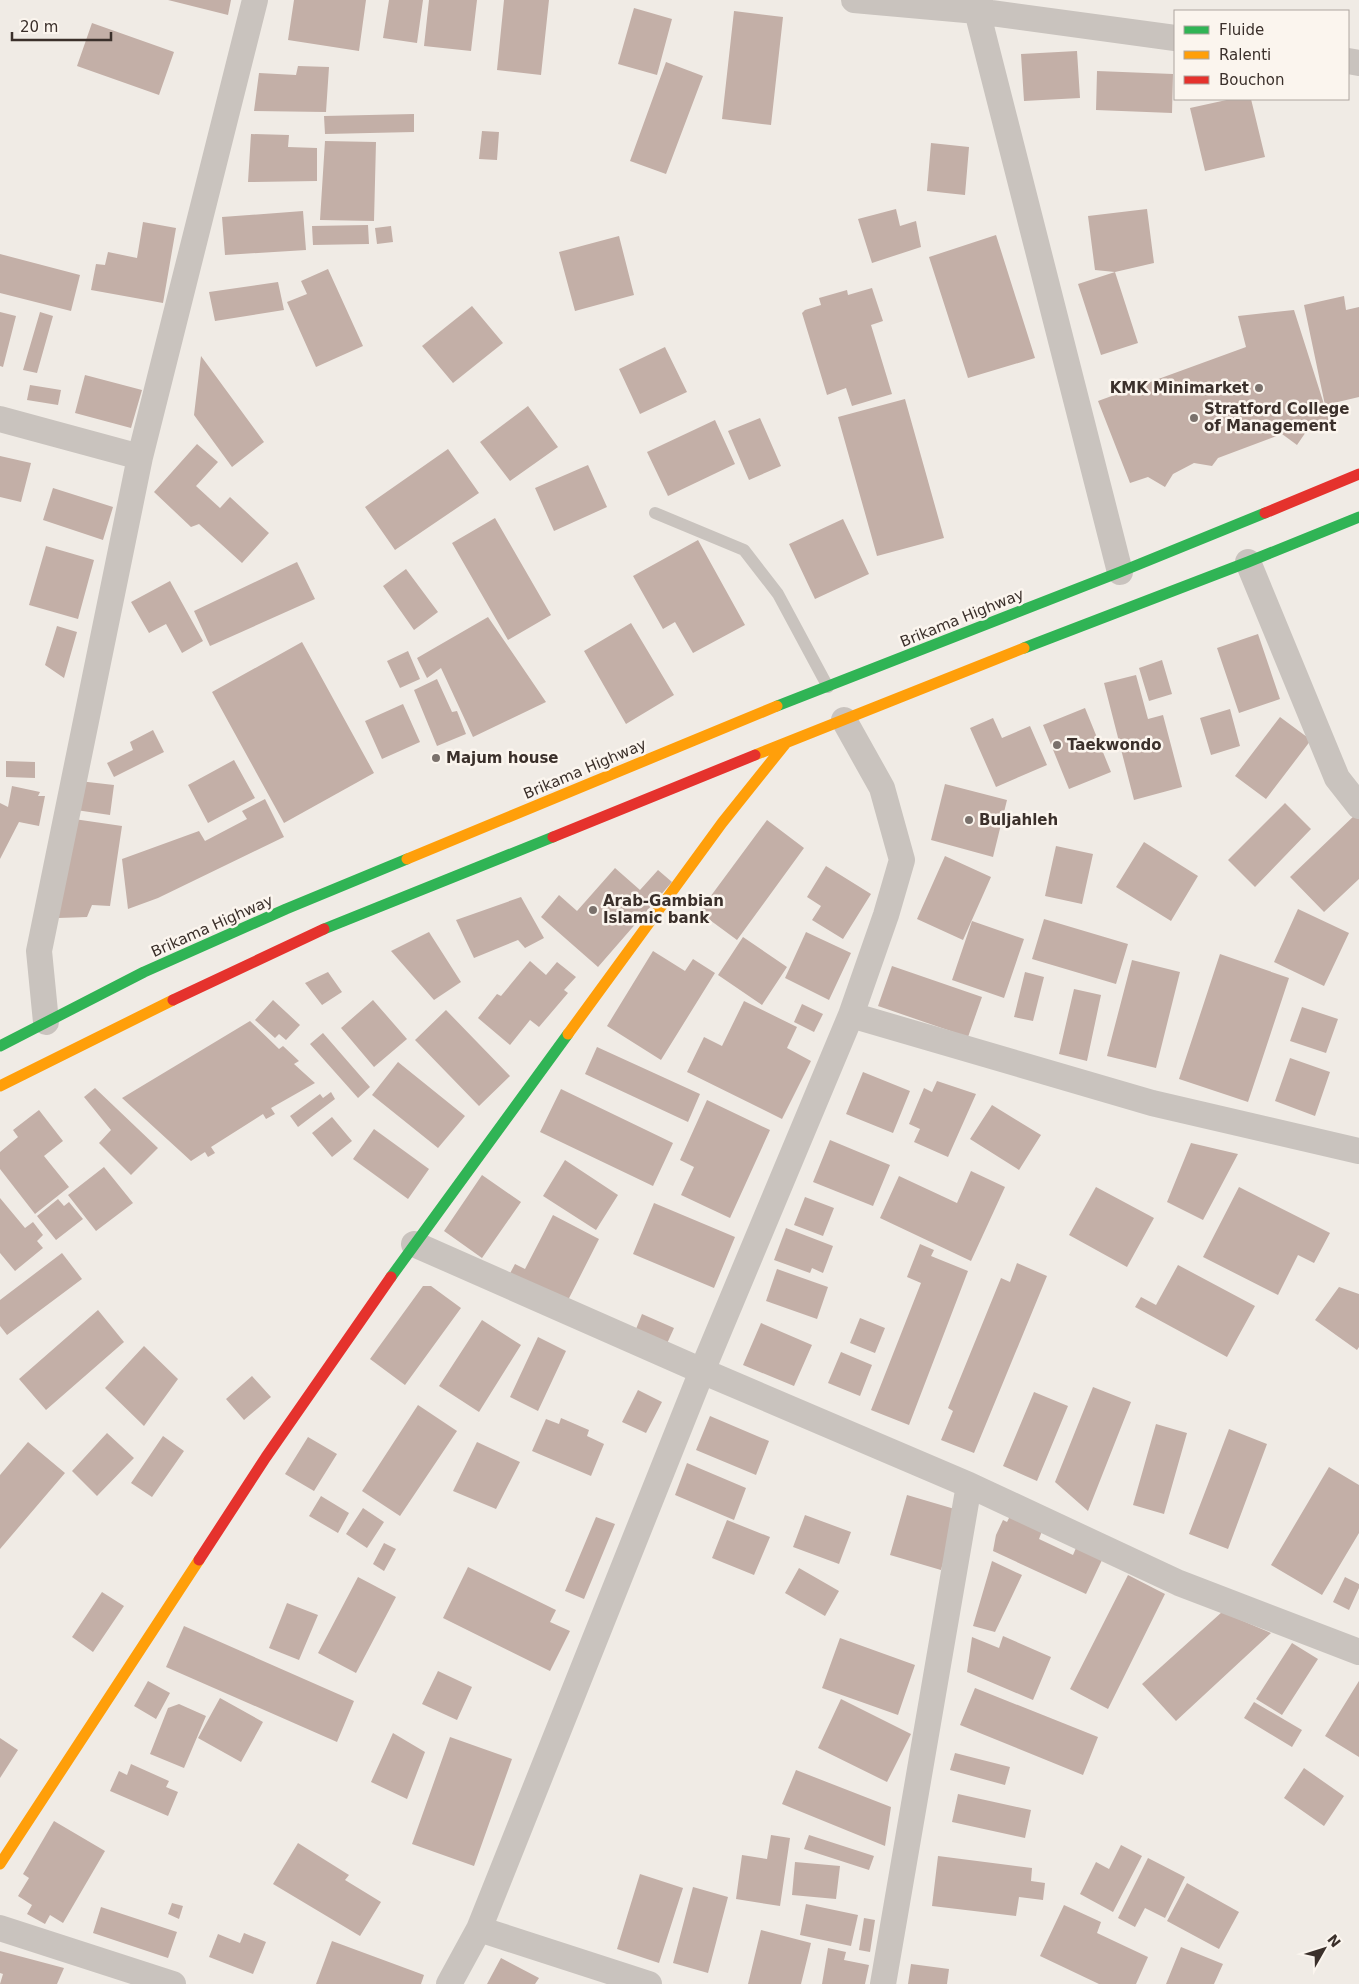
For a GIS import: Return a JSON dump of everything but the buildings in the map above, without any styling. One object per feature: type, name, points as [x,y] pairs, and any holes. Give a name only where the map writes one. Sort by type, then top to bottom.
[{"type":"main road","name":"Brikama Highway","points":[[0,1046],[144,972],[286,909],[710,733],[1120,572],[1359,474]]},
{"type":"main road","points":[[0,1086],[170,1001],[327,928],[951,676],[1359,518]]},
{"type":"main road","points":[[0,1864],[266,1457],[414,1244],[716,831],[786,743]]},
{"type":"street","points":[[46,1022],[39,951],[140,457],[255,0]]},
{"type":"street","points":[[854,0],[979,5],[1174,38]]},
{"type":"street","points":[[979,5],[1120,572]]},
{"type":"street","points":[[0,419],[140,457]]},
{"type":"street","points":[[1248,562],[1337,778],[1359,806]]},
{"type":"street","points":[[449,1984],[479,1928],[702,1371],[851,1015],[886,915],[902,860],[882,788],[844,720]]},
{"type":"street","points":[[851,1015],[1152,1103],[1359,1151]]},
{"type":"street","points":[[414,1244],[702,1371],[969,1484],[1178,1583],[1359,1652]]},
{"type":"street","points":[[883,1984],[969,1484]]},
{"type":"street","points":[[0,1928],[173,1984]]},
{"type":"street","points":[[479,1928],[649,1984]]},
{"type":"lane","points":[[655,513],[744,550],[778,594],[828,686]]},
{"type":"traffic: fast","points":[[777,706],[1120,572],[1265,513]]},
{"type":"traffic: fast","points":[[1024,648],[1359,517]]},
{"type":"traffic: fast","points":[[324,929],[553,837]]},
{"type":"traffic: fast","points":[[0,1046],[144,972],[286,909],[407,859]]},
{"type":"traffic: fast","points":[[391,1277],[568,1034]]},
{"type":"traffic: slow","points":[[755,755],[1024,648]]},
{"type":"traffic: slow","points":[[407,859],[777,706]]},
{"type":"traffic: slow","points":[[568,1034],[722,823],[786,743]]},
{"type":"traffic: slow","points":[[0,1086],[173,1000]]},
{"type":"traffic: slow","points":[[0,1864],[199,1560]]},
{"type":"traffic: jam","points":[[1265,513],[1359,474]]},
{"type":"traffic: jam","points":[[553,837],[755,755]]},
{"type":"traffic: jam","points":[[173,1000],[324,929]]},
{"type":"traffic: jam","points":[[199,1560],[266,1457],[391,1277]]},
{"type":"place","name":"KMK Minimarket","points":[[1259,388]]},
{"type":"place","name":"Stratford College of Management","points":[[1194,418]]},
{"type":"place","name":"Taekwondo","points":[[1057,745]]},
{"type":"place","name":"Majum house","points":[[436,758]]},
{"type":"place","name":"Buljahleh","points":[[969,820]]},
{"type":"place","name":"Arab-Gambian Islamic bank","points":[[593,910]]}]
